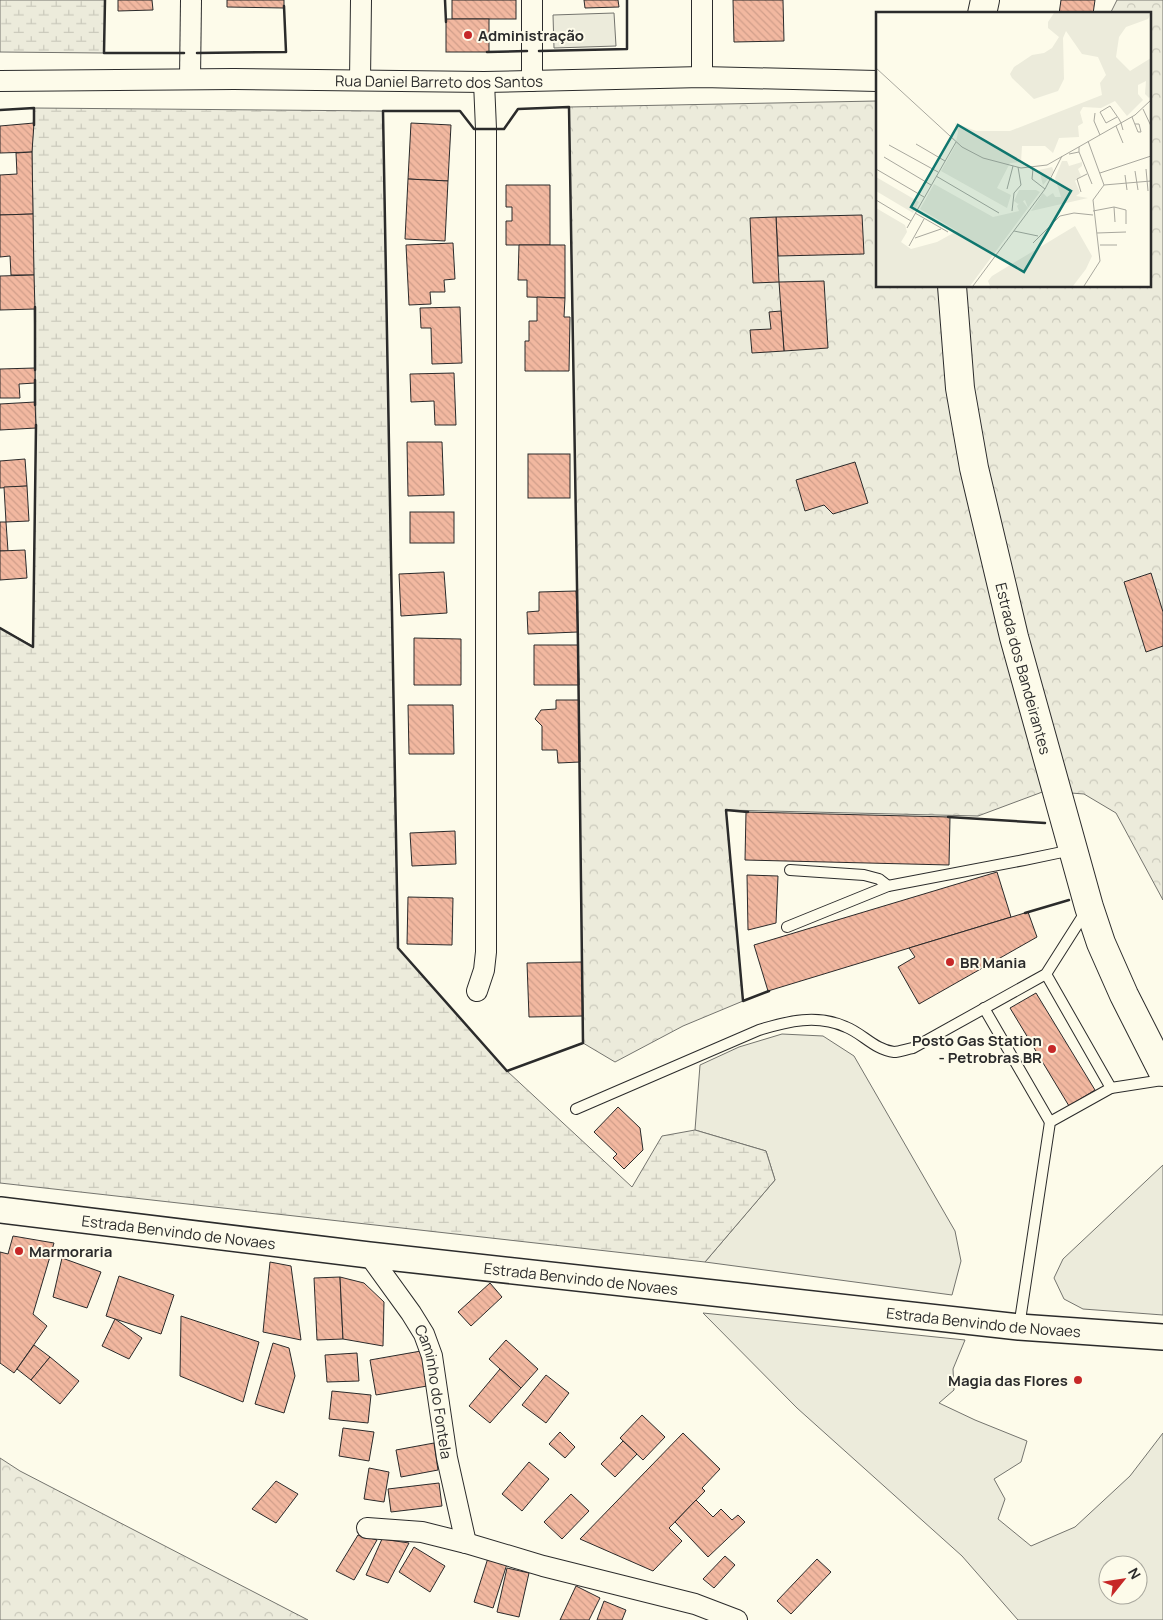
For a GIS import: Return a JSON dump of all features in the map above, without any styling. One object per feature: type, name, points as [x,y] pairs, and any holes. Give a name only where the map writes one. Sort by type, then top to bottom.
[{"type":"main road","name":"Estrada dos Bandeirantes","points":[[952,288],[960,388],[974,468],[1014,637],[1089,907],[1120,986],[1155,1046],[1163,1072]]},
{"type":"street","points":[[190,79],[191,0]]},
{"type":"street","points":[[360,80],[361,0]]},
{"type":"street","points":[[532,0],[532,81]]},
{"type":"street","points":[[702,0],[702,77]]},
{"type":"street","name":"Rua Daniel Barreto dos Santos","points":[[0,81],[190,79],[484,82],[702,77],[876,81]]},
{"type":"street","points":[[477,991],[484,970],[486,952],[486,129],[484,82]]},
{"type":"street","name":"Estrada Benvindo de Novaes","points":[[0,1210],[369,1255],[750,1298],[1019,1327],[1163,1336]]},
{"type":"street","name":"Caminho do Fontela","points":[[369,1255],[424,1334],[432,1356],[447,1458],[466,1543]]},
{"type":"street","points":[[367,1528],[422,1532],[543,1566],[695,1604],[737,1620]]},
{"type":"lane","points":[[787,927],[888,886],[1072,850]]},
{"type":"lane","points":[[790,870],[864,875],[879,879],[888,886]]},
{"type":"lane","points":[[576,1109],[759,1030],[788,1021],[818,1019],[846,1027],[878,1046],[894,1052],[913,1048],[1046,974],[1089,907]]},
{"type":"lane","points":[[1046,974],[1111,1088]]},
{"type":"lane","points":[[984,1008],[1050,1122],[1019,1327]]},
{"type":"lane","points":[[1050,1122],[1111,1088],[1163,1080]]},
{"type":"green space","points":[[0,0],[105,0],[104,53],[0,52]]},
{"type":"green space","points":[[1117,0],[1163,0],[1163,900],[1116,813],[1084,794],[1045,791],[978,816],[726,810],[743,1001],[683,1026],[615,1062],[583,1043],[569,107],[876,101],[876,288],[1150,288],[1150,12],[1111,12]]},
{"type":"green space","points":[[614,13],[616,46],[554,48],[553,15]]},
{"type":"green space","points":[[34,108],[383,111],[398,948],[507,1071],[632,1187],[662,1136],[695,1130],[766,1151],[775,1180],[705,1262],[0,1183],[0,628],[33,646],[36,428],[32,152]]},
{"type":"green space","points":[[782,1034],[823,1036],[854,1056],[955,1231],[961,1261],[952,1295],[705,1262],[775,1180],[766,1151],[695,1130],[700,1065],[739,1047]]},
{"type":"green space","points":[[1163,1165],[1163,1315],[1083,1309],[1064,1299],[1054,1278],[1063,1259]]},
{"type":"green space","points":[[703,1313],[965,1340],[953,1369],[954,1390],[939,1403],[1027,1441],[1021,1462],[994,1479],[1005,1499],[998,1519],[1031,1546],[1075,1527],[1130,1476],[1163,1433],[1163,1620],[1018,1620],[962,1556],[797,1408]]},
{"type":"green space","points":[[0,1458],[20,1471],[308,1620],[0,1620]]},
{"type":"building","points":[[118,0],[152,0],[153,10],[118,11]]},
{"type":"building","points":[[227,0],[284,0],[284,8],[227,7]]},
{"type":"building","points":[[452,0],[516,0],[516,19],[452,19]]},
{"type":"building","points":[[584,0],[618,0],[619,7],[585,8]]},
{"type":"building","points":[[733,0],[783,0],[784,41],[734,42]]},
{"type":"building","points":[[1061,0],[1095,0],[1093,12],[1059,12]]},
{"type":"building","name":"Administração","points":[[446,19],[489,19],[489,52],[446,52]]},
{"type":"building","points":[[34,123],[32,152],[0,153],[0,126]]},
{"type":"building","points":[[411,123],[451,125],[448,181],[408,179]]},
{"type":"building","points":[[32,152],[33,214],[0,215],[0,175],[17,174],[16,153]]},
{"type":"building","points":[[408,179],[448,181],[445,241],[405,239]]},
{"type":"building","points":[[506,185],[550,185],[550,245],[506,245],[506,221],[512,221],[512,207],[506,207]]},
{"type":"building","points":[[33,214],[34,275],[11,275],[10,256],[0,257],[0,215]]},
{"type":"building","points":[[862,215],[864,254],[778,256],[776,217]]},
{"type":"building","points":[[776,217],[779,282],[753,283],[750,218]]},
{"type":"building","points":[[453,243],[455,279],[444,280],[445,292],[430,292],[431,304],[409,305],[406,245]]},
{"type":"building","points":[[519,245],[565,245],[565,298],[527,297],[527,280],[518,280]]},
{"type":"building","points":[[34,275],[35,309],[0,310],[0,276]]},
{"type":"building","points":[[824,281],[828,348],[784,351],[779,282]]},
{"type":"building","points":[[537,297],[565,298],[564,317],[570,317],[569,371],[525,371],[525,341],[529,341],[529,321],[537,321]]},
{"type":"building","points":[[460,307],[462,363],[432,364],[431,328],[421,328],[420,308]]},
{"type":"building","points":[[781,311],[784,351],[752,353],[750,330],[771,329],[769,312]]},
{"type":"building","points":[[35,368],[35,383],[19,384],[20,398],[0,398],[0,369]]},
{"type":"building","points":[[454,373],[456,425],[435,425],[434,401],[411,402],[410,374]]},
{"type":"building","points":[[35,402],[36,428],[0,430],[0,404]]},
{"type":"building","points":[[407,442],[442,442],[444,495],[408,496]]},
{"type":"building","points":[[528,454],[570,454],[570,498],[528,498]]},
{"type":"building","points":[[25,459],[27,486],[0,488],[0,461]]},
{"type":"building","points":[[855,462],[868,503],[833,514],[824,505],[805,511],[796,480]]},
{"type":"building","points":[[27,486],[29,521],[6,522],[4,487]]},
{"type":"building","points":[[410,512],[454,512],[454,543],[410,543]]},
{"type":"building","points":[[0,522],[6,522],[8,551],[0,551]]},
{"type":"building","points":[[25,550],[27,578],[0,580],[0,551]]},
{"type":"building","points":[[444,572],[447,613],[401,616],[399,574]]},
{"type":"building","points":[[1151,573],[1163,612],[1163,646],[1146,652],[1124,582]]},
{"type":"building","points":[[576,591],[578,632],[528,634],[527,612],[539,611],[539,592]]},
{"type":"building","points":[[414,638],[461,639],[461,685],[414,685]]},
{"type":"building","points":[[534,645],[578,645],[579,685],[534,685]]},
{"type":"building","points":[[556,700],[579,700],[580,762],[558,763],[557,750],[542,750],[542,726],[535,719],[541,710],[556,709]]},
{"type":"building","points":[[408,705],[453,705],[454,754],[409,754]]},
{"type":"building","points":[[746,812],[950,817],[949,865],[745,860]]},
{"type":"building","points":[[455,831],[456,864],[412,866],[410,833]]},
{"type":"building","points":[[997,872],[1011,917],[768,991],[754,945]]},
{"type":"building","points":[[747,875],[778,876],[776,923],[748,930]]},
{"type":"building","points":[[408,897],[453,898],[452,945],[407,944]]},
{"type":"building","name":"BR Mania","points":[[1028,912],[1037,937],[919,1004],[898,967],[915,957],[909,948]]},
{"type":"building","points":[[582,962],[583,1016],[529,1017],[527,963]]},
{"type":"building","name":"Posto Gas Station - Petrobras BR","points":[[1036,993],[1095,1090],[1069,1106],[1010,1008]]},
{"type":"building","points":[[618,1107],[640,1128],[643,1150],[624,1169],[613,1158],[617,1154],[594,1132]]},
{"type":"building","points":[[13,1236],[54,1243],[33,1314],[47,1326],[14,1373],[0,1363],[0,1252],[8,1254]]},
{"type":"building","points":[[62,1258],[101,1272],[87,1308],[53,1297]]},
{"type":"building","points":[[270,1262],[291,1266],[301,1340],[263,1332]]},
{"type":"building","points":[[119,1276],[174,1295],[161,1334],[106,1316]]},
{"type":"building","points":[[340,1277],[343,1339],[317,1340],[314,1278]]},
{"type":"building","points":[[340,1277],[364,1283],[384,1302],[383,1346],[343,1339]]},
{"type":"building","points":[[490,1283],[502,1297],[471,1326],[458,1312]]},
{"type":"building","points":[[181,1316],[259,1342],[243,1402],[180,1376]]},
{"type":"building","points":[[115,1319],[142,1338],[129,1359],[102,1346]]},
{"type":"building","points":[[506,1340],[538,1369],[521,1388],[489,1359]]},
{"type":"building","points":[[273,1343],[289,1348],[295,1376],[284,1413],[255,1404]]},
{"type":"building","points":[[34,1345],[50,1357],[31,1380],[17,1369]]},
{"type":"building","points":[[421,1351],[427,1386],[376,1395],[370,1360]]},
{"type":"building","points":[[357,1353],[359,1381],[327,1382],[325,1355]]},
{"type":"building","points":[[50,1357],[79,1381],[60,1404],[31,1380]]},
{"type":"building","points":[[500,1369],[521,1388],[490,1423],[469,1406]]},
{"type":"building","points":[[546,1375],[569,1393],[546,1423],[522,1405]]},
{"type":"building","points":[[332,1391],[371,1395],[368,1423],[329,1419]]},
{"type":"building","points":[[642,1415],[665,1437],[643,1460],[620,1438]]},
{"type":"building","points":[[343,1428],[374,1432],[369,1461],[339,1456]]},
{"type":"building","points":[[560,1432],[575,1447],[565,1458],[549,1444]]},
{"type":"building","points":[[683,1433],[720,1469],[702,1488],[705,1491],[669,1528],[682,1541],[653,1571],[580,1539]]},
{"type":"building","points":[[623,1441],[637,1454],[615,1477],[601,1464]]},
{"type":"building","points":[[434,1443],[438,1470],[401,1477],[396,1450]]},
{"type":"building","points":[[529,1462],[549,1479],[522,1511],[502,1494]]},
{"type":"building","points":[[369,1468],[389,1472],[384,1502],[364,1499]]},
{"type":"building","points":[[276,1481],[298,1494],[276,1523],[252,1509]]},
{"type":"building","points":[[439,1483],[442,1506],[391,1512],[388,1489]]},
{"type":"building","points":[[571,1494],[589,1511],[562,1539],[544,1522]]},
{"type":"building","points":[[696,1500],[713,1517],[721,1509],[732,1520],[738,1515],[745,1522],[708,1557],[675,1522]]},
{"type":"building","points":[[358,1535],[377,1540],[354,1580],[336,1571]]},
{"type":"building","points":[[382,1539],[409,1543],[388,1583],[366,1575]]},
{"type":"building","points":[[414,1547],[445,1566],[430,1592],[399,1572]]},
{"type":"building","points":[[725,1556],[735,1565],[714,1588],[703,1579]]},
{"type":"building","points":[[488,1558],[507,1564],[493,1608],[474,1602]]},
{"type":"building","points":[[817,1559],[831,1572],[791,1614],[777,1601]]},
{"type":"building","points":[[507,1568],[529,1573],[519,1617],[497,1612]]},
{"type":"building","points":[[576,1586],[600,1598],[589,1620],[560,1620]]},
{"type":"building","points":[[604,1601],[626,1610],[622,1620],[597,1620]]},
{"type":"wall","points":[[105,0],[104,53],[184,53]]},
{"type":"wall","points":[[445,0],[446,22]]},
{"type":"wall","points":[[539,51],[627,49],[627,0]]},
{"type":"wall","points":[[197,53],[286,52],[284,6]]},
{"type":"wall","points":[[487,52],[527,51]]},
{"type":"wall","points":[[569,107],[583,1043],[507,1071],[398,948],[383,111],[460,111],[474,129],[504,129],[518,109],[569,107]]},
{"type":"wall","points":[[0,110],[34,108],[34,125]]},
{"type":"wall","points":[[35,307],[35,370]]},
{"type":"wall","points":[[35,380],[35,405]]},
{"type":"wall","points":[[0,628],[33,647],[36,425]]},
{"type":"wall","points":[[748,812],[726,810],[743,1001],[769,991]]},
{"type":"wall","points":[[948,817],[1045,823]]},
{"type":"wall","points":[[1025,913],[1069,900]]},
{"type":"place","name":"Administração","points":[[468,35]]},
{"type":"place","name":"BR Mania","points":[[950,962]]},
{"type":"place","name":"Posto Gas Station - Petrobras BR","points":[[1052,1049]]},
{"type":"place","name":"Marmoraria","points":[[19,1251]]},
{"type":"place","name":"Magia das Flores","points":[[1078,1380]]}]
